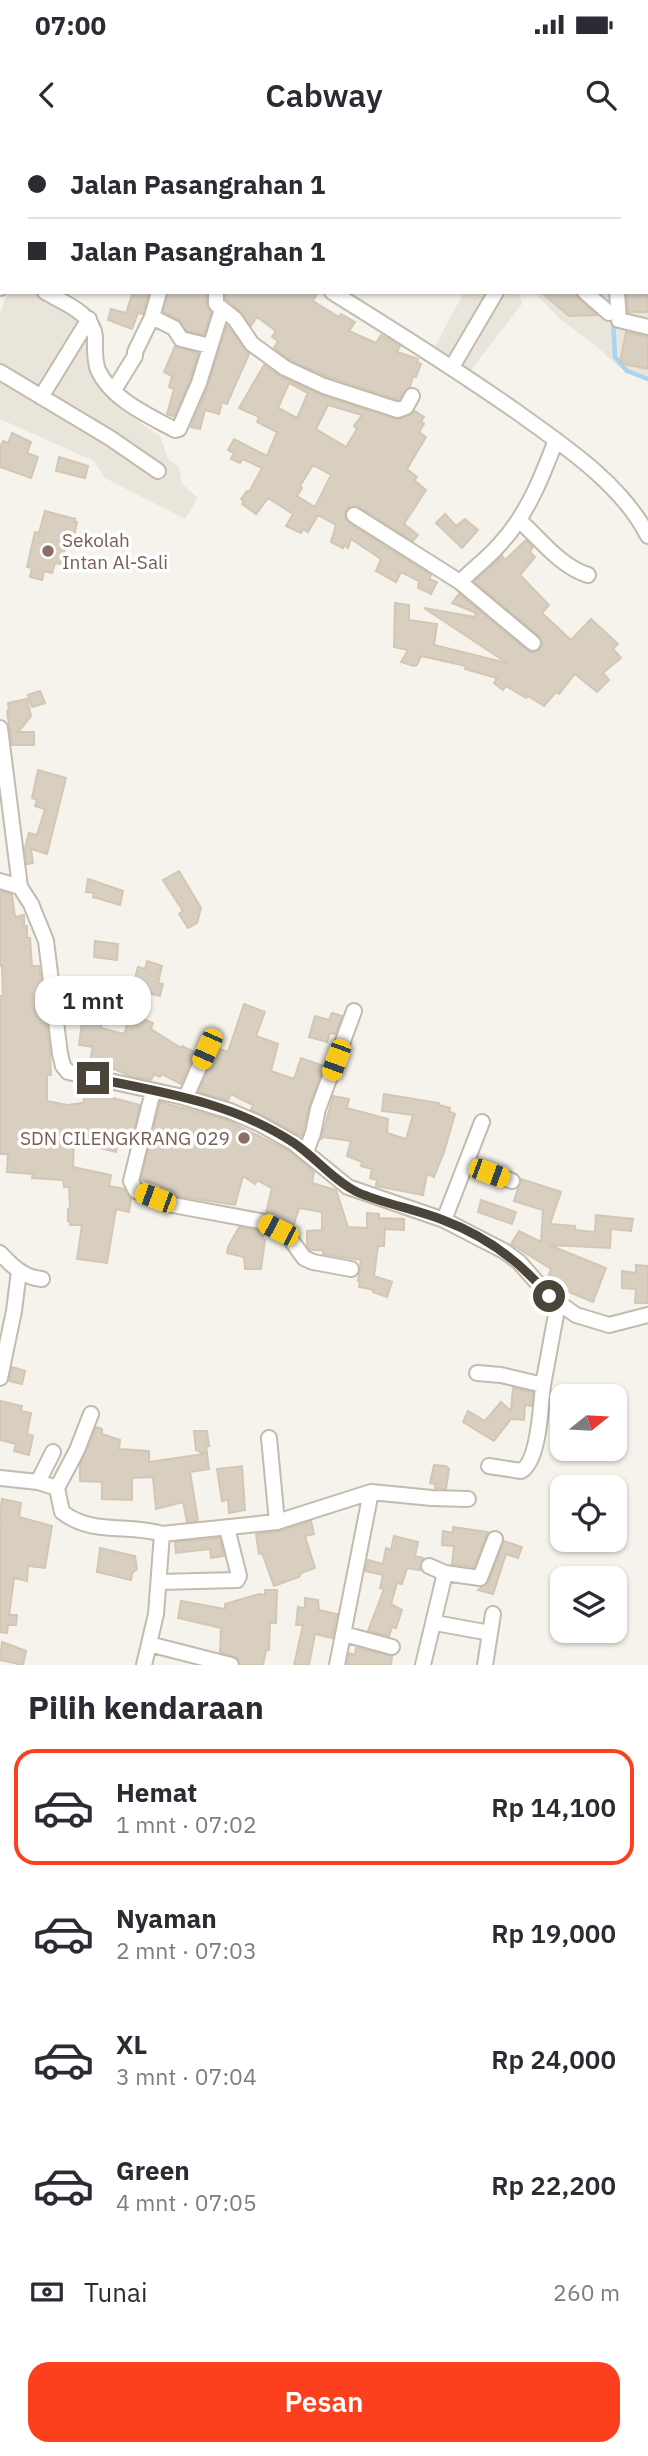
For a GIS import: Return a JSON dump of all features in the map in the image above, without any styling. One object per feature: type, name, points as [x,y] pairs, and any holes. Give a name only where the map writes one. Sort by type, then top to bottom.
[{"type":"street","points":[[48,294],[89,319],[95,334],[98,370],[114,390],[129,404],[174,430],[179,429],[199,383],[222,309]]},
{"type":"street","points":[[114,390],[135,356],[152,317],[158,294]]},
{"type":"street","points":[[216,294],[216,304],[235,319],[252,344],[285,368],[398,410],[406,407],[412,396]]},
{"type":"street","points":[[335,294],[452,367],[556,440],[620,497],[648,536]]},
{"type":"street","points":[[452,367],[495,294]]},
{"type":"street","points":[[586,294],[614,317],[648,327]]},
{"type":"street","points":[[614,317],[617,294]]},
{"type":"street","points":[[152,317],[174,328],[181,339],[209,346]]},
{"type":"street","points":[[41,397],[89,319]]},
{"type":"street","points":[[0,372],[130,450],[158,471]]},
{"type":"street","points":[[460,582],[499,545],[519,520],[556,440]]},
{"type":"street","points":[[355,515],[460,582],[533,643]]},
{"type":"street","points":[[519,520],[562,561],[576,572],[588,575]]},
{"type":"street","points":[[0,728],[20,887],[31,904],[48,949],[60,1054],[65,1070],[73,1074],[186,1097],[258,1123],[306,1152],[348,1187],[444,1220],[504,1251],[519,1262],[558,1304],[576,1315],[610,1325],[648,1315]]},
{"type":"street","points":[[0,881],[20,887]]},
{"type":"street","points":[[306,1152],[318,1109],[354,1011]]},
{"type":"street","points":[[186,1097],[207,1049]]},
{"type":"street","points":[[153,1091],[131,1181],[136,1191],[173,1205],[260,1221],[289,1237],[304,1258],[351,1269]]},
{"type":"street","points":[[444,1220],[482,1122]]},
{"type":"street","points":[[467,1164],[512,1181]]},
{"type":"street","points":[[0,1253],[31,1278],[42,1279]]},
{"type":"street","points":[[0,1378],[7,1310],[19,1270]]},
{"type":"street","points":[[489,1466],[521,1471],[528,1465],[535,1450],[558,1304]]},
{"type":"street","points":[[477,1373],[501,1375],[544,1385]]},
{"type":"street","points":[[57,1488],[77,1450],[91,1414]]},
{"type":"street","points":[[269,1438],[277,1522]]},
{"type":"street","points":[[38,1482],[53,1452]]},
{"type":"street","points":[[0,1478],[38,1482],[57,1488],[60,1493],[60,1509],[70,1518],[102,1528],[162,1534],[277,1522],[371,1492],[432,1499],[468,1499]]},
{"type":"street","points":[[337,1665],[371,1492]]},
{"type":"street","points":[[159,1583],[237,1580],[239,1576],[227,1528]]},
{"type":"street","points":[[144,1665],[156,1614],[162,1534]]},
{"type":"street","points":[[429,1566],[445,1573],[480,1578],[495,1539]]},
{"type":"street","points":[[423,1665],[445,1573]]},
{"type":"street","points":[[485,1665],[493,1614]]},
{"type":"street","points":[[441,1624],[489,1633]]},
{"type":"street","points":[[344,1634],[392,1647]]},
{"type":"street","points":[[149,1644],[231,1665]]},
{"type":"shaded area","points":[[7,294],[44,294],[93,330],[95,381],[105,383],[144,426],[160,436],[168,459],[179,467],[182,484],[198,498],[185,519],[105,478],[94,461],[0,419],[0,313]]},
{"type":"shaded area","points":[[463,294],[520,294],[522,304],[471,370],[435,346]]},
{"type":"shaded area","points":[[535,294],[648,294],[648,376],[619,367],[560,319]]},
{"type":"building","points":[[132,294],[148,294],[143,314],[138,313],[132,329],[108,320],[111,309],[126,313]]},
{"type":"building","points":[[168,294],[206,294],[206,305],[211,312],[204,335],[187,331],[179,320],[163,312]]},
{"type":"building","points":[[226,294],[317,294],[313,301],[339,317],[341,314],[355,322],[349,331],[376,343],[381,335],[400,346],[397,352],[418,359],[417,362],[421,364],[410,387],[398,400],[328,377],[290,360],[274,348],[278,341],[272,337],[276,331],[257,317],[251,326],[241,312],[226,299]]},
{"type":"building","points":[[543,294],[577,294],[597,315],[569,316]]},
{"type":"building","points":[[627,294],[648,294],[648,312],[628,312]]},
{"type":"building","points":[[227,325],[249,354],[227,404],[222,402],[219,414],[205,410],[200,429],[191,427],[208,386]]},
{"type":"building","points":[[626,332],[648,337],[648,369],[620,363]]},
{"type":"building","points":[[175,346],[198,353],[174,417],[167,414],[174,389],[169,387],[172,376],[164,372]]},
{"type":"building","points":[[264,365],[281,377],[321,395],[395,419],[409,416],[415,411],[424,417],[421,421],[424,424],[419,432],[426,437],[407,469],[417,477],[414,480],[426,490],[404,524],[418,535],[413,541],[359,507],[349,507],[344,515],[349,523],[431,575],[429,579],[437,582],[431,594],[418,588],[419,581],[401,572],[396,582],[376,571],[381,559],[351,539],[348,548],[331,542],[336,525],[318,515],[308,532],[303,529],[301,533],[286,526],[293,514],[268,498],[256,514],[242,504],[244,501],[241,499],[249,492],[262,468],[243,459],[240,463],[231,459],[234,453],[228,450],[234,439],[267,456],[277,432],[257,422],[259,417],[239,408]],"holes":[[[289,383],[308,393],[297,418],[278,408]],[[328,405],[362,415],[354,426],[357,429],[346,447],[316,429]],[[313,465],[331,475],[315,507],[297,496],[302,488],[300,486]]]},
{"type":"building","points":[[12,433],[31,442],[27,453],[38,457],[31,478],[0,467],[0,448],[3,441],[8,443]]},
{"type":"building","points":[[59,457],[88,466],[85,478],[56,471]]},
{"type":"building","name":"Sekolah Intan Al-Sali","points":[[45,511],[75,519],[77,522],[73,541],[67,540],[61,564],[55,563],[52,573],[44,571],[42,580],[30,577],[32,568],[27,567],[35,532],[39,533]]},
{"type":"building","points":[[445,514],[456,526],[465,519],[478,530],[462,548],[436,523]]},
{"type":"building","points":[[526,540],[533,547],[530,552],[535,557],[520,575],[549,605],[542,613],[571,640],[591,619],[618,644],[613,649],[621,658],[603,673],[609,680],[597,692],[575,674],[559,694],[556,692],[544,706],[506,686],[503,690],[494,683],[497,678],[465,669],[466,666],[421,656],[414,666],[401,662],[408,650],[394,647],[395,603],[409,605],[409,620],[437,624],[434,645],[507,663],[424,608],[475,617],[476,613],[452,603],[459,594],[527,650],[532,653],[540,650],[543,644],[539,636],[474,582],[502,556],[505,560]]},
{"type":"building","points":[[40,691],[45,703],[32,707],[28,695]]},
{"type":"building","points":[[27,699],[31,716],[18,732],[34,732],[34,745],[12,745],[8,703]]},
{"type":"building","points":[[38,770],[66,778],[47,854],[31,849],[33,863],[27,864],[25,848],[29,833],[37,835],[45,809],[35,806],[37,800],[32,798]]},
{"type":"building","points":[[179,871],[201,908],[197,923],[188,928],[179,914],[183,911],[163,880]]},
{"type":"building","points":[[88,879],[123,891],[120,905],[93,897],[94,893],[86,892]]},
{"type":"building","points":[[0,891],[12,895],[15,917],[24,915],[27,938],[30,938],[32,966],[39,966],[50,1054],[51,1075],[47,1075],[47,1101],[67,1105],[83,1103],[86,1091],[140,1105],[132,1138],[120,1135],[116,1152],[74,1141],[73,1167],[111,1175],[109,1186],[124,1189],[131,1199],[129,1212],[116,1209],[107,1263],[77,1259],[82,1225],[70,1225],[68,1221],[69,1187],[64,1187],[63,1180],[32,1178],[33,1174],[7,1172],[8,1154],[0,1154],[0,996],[3,996],[0,966]]},
{"type":"building","points":[[95,941],[118,944],[117,960],[94,957]]},
{"type":"building","points":[[147,961],[162,966],[158,983],[163,984],[160,996],[144,992],[139,1011],[127,1007],[138,967],[145,969]]},
{"type":"building","points":[[96,977],[94,1007],[104,1009],[101,1028],[124,1034],[131,1014],[153,1023],[151,1029],[181,1048],[182,1046],[195,1052],[181,1084],[162,1074],[160,1077],[154,1074],[151,1080],[130,1076],[112,1068],[110,1071],[100,1069],[102,1063],[90,1060],[93,1047],[79,1045],[82,1021],[68,1024],[61,982]]},
{"type":"building","points":[[244,1004],[265,1012],[256,1036],[278,1044],[271,1071],[294,1079],[301,1058],[324,1066],[309,1106],[302,1136],[251,1110],[253,1105],[231,1094],[228,1100],[199,1092],[217,1048],[228,1052]]},
{"type":"building","points":[[332,1013],[342,1016],[335,1034],[330,1033],[327,1042],[309,1037],[315,1016],[329,1020]]},
{"type":"building","points":[[384,1094],[439,1103],[450,1108],[449,1111],[455,1114],[434,1177],[427,1174],[423,1195],[376,1186],[377,1180],[370,1178],[372,1169],[361,1166],[362,1162],[347,1156],[351,1141],[323,1137],[321,1140],[333,1096],[349,1099],[347,1108],[388,1119],[387,1133],[406,1139],[413,1115],[382,1111]]},
{"type":"building","points":[[160,1102],[227,1120],[289,1151],[314,1172],[312,1183],[336,1190],[348,1227],[367,1228],[367,1213],[379,1214],[379,1218],[404,1219],[404,1230],[385,1229],[384,1246],[378,1246],[374,1276],[392,1282],[387,1297],[373,1292],[374,1290],[359,1287],[361,1260],[323,1254],[323,1250],[310,1250],[307,1246],[307,1231],[322,1230],[322,1212],[299,1208],[293,1227],[288,1225],[266,1213],[272,1188],[257,1180],[255,1184],[243,1176],[235,1205],[176,1196],[160,1190],[162,1186],[141,1179]]},
{"type":"building","points":[[521,1179],[561,1192],[550,1224],[575,1226],[575,1230],[595,1232],[596,1215],[633,1219],[631,1231],[611,1229],[610,1248],[549,1245],[606,1268],[593,1302],[564,1290],[562,1293],[554,1287],[556,1282],[548,1278],[551,1269],[511,1244],[519,1231],[541,1242],[543,1210],[514,1201]]},
{"type":"building","points":[[481,1200],[516,1212],[512,1224],[478,1212]]},
{"type":"building","points":[[239,1227],[264,1234],[261,1269],[245,1269],[244,1257],[227,1253]]},
{"type":"building","points":[[636,1265],[648,1266],[648,1303],[635,1303],[636,1289],[622,1288],[622,1271],[636,1273]]},
{"type":"building","points":[[12,1367],[25,1371],[22,1384],[9,1381]]},
{"type":"building","points":[[513,1388],[533,1392],[532,1406],[525,1405],[524,1420],[511,1419],[494,1441],[463,1422],[468,1411],[485,1421],[501,1402],[511,1411]]},
{"type":"building","points":[[0,1401],[22,1406],[21,1411],[31,1413],[27,1434],[33,1436],[29,1455],[14,1451],[16,1444],[0,1440]]},
{"type":"building","points":[[96,1427],[102,1429],[102,1434],[120,1440],[119,1449],[149,1451],[149,1462],[204,1454],[196,1450],[194,1431],[207,1431],[209,1469],[190,1472],[198,1521],[187,1522],[183,1502],[156,1509],[153,1477],[132,1478],[132,1500],[102,1499],[102,1482],[80,1481],[80,1464]]},
{"type":"building","points":[[434,1465],[446,1466],[449,1469],[446,1489],[435,1488],[435,1484],[430,1483]]},
{"type":"building","points":[[242,1466],[245,1510],[229,1513],[228,1500],[222,1501],[217,1469]]},
{"type":"building","points":[[2,1499],[21,1503],[19,1517],[52,1526],[45,1568],[28,1566],[27,1581],[14,1578],[9,1615],[17,1615],[16,1625],[8,1625],[7,1633],[0,1632]]},
{"type":"building","points":[[311,1521],[314,1534],[305,1536],[315,1568],[274,1586],[262,1553],[259,1554],[256,1534],[280,1531]]},
{"type":"building","points":[[453,1527],[488,1532],[474,1567],[452,1564],[454,1546],[442,1545],[443,1531],[453,1533]]},
{"type":"building","points":[[394,1536],[418,1542],[415,1556],[423,1558],[420,1570],[407,1568],[402,1584],[397,1583],[391,1604],[402,1610],[396,1628],[392,1627],[389,1636],[368,1631],[384,1589],[380,1588],[383,1575],[365,1571],[368,1560],[383,1564],[386,1548],[391,1550]]},
{"type":"building","points":[[220,1538],[224,1556],[211,1558],[210,1549],[176,1553],[175,1542]]},
{"type":"building","points":[[504,1541],[522,1547],[518,1558],[506,1554],[493,1594],[478,1590],[489,1581]]},
{"type":"building","points":[[100,1548],[135,1556],[137,1569],[132,1573],[131,1580],[97,1572]]},
{"type":"building","points":[[265,1590],[277,1590],[276,1623],[270,1623],[269,1650],[266,1650],[263,1665],[240,1665],[237,1658],[220,1652],[221,1628],[178,1618],[181,1601],[225,1609],[225,1604],[259,1594],[265,1595]]},
{"type":"building","points":[[305,1598],[318,1600],[319,1610],[337,1614],[332,1638],[315,1634],[309,1665],[294,1665],[303,1625],[296,1625],[298,1607],[305,1608]]},
{"type":"building","points":[[2,1642],[26,1651],[23,1665],[0,1660]]},
{"type":"building","points":[[356,1648],[392,1656],[391,1665],[347,1665],[349,1653],[355,1655]]},
{"type":"waterway","points":[[613,319],[615,357],[627,371],[648,379]]},
{"type":"place","name":"Sekolah Intan Al-Sali","points":[[48,551]]},
{"type":"place","name":"SDN CILENGKRANG 029","points":[[244,1138]]},
{"type":"route","points":[[93,1078],[183,1097],[230,1111],[258,1123],[294,1143],[332,1176],[361,1194],[444,1220],[504,1251],[519,1262],[549,1296]]}]
